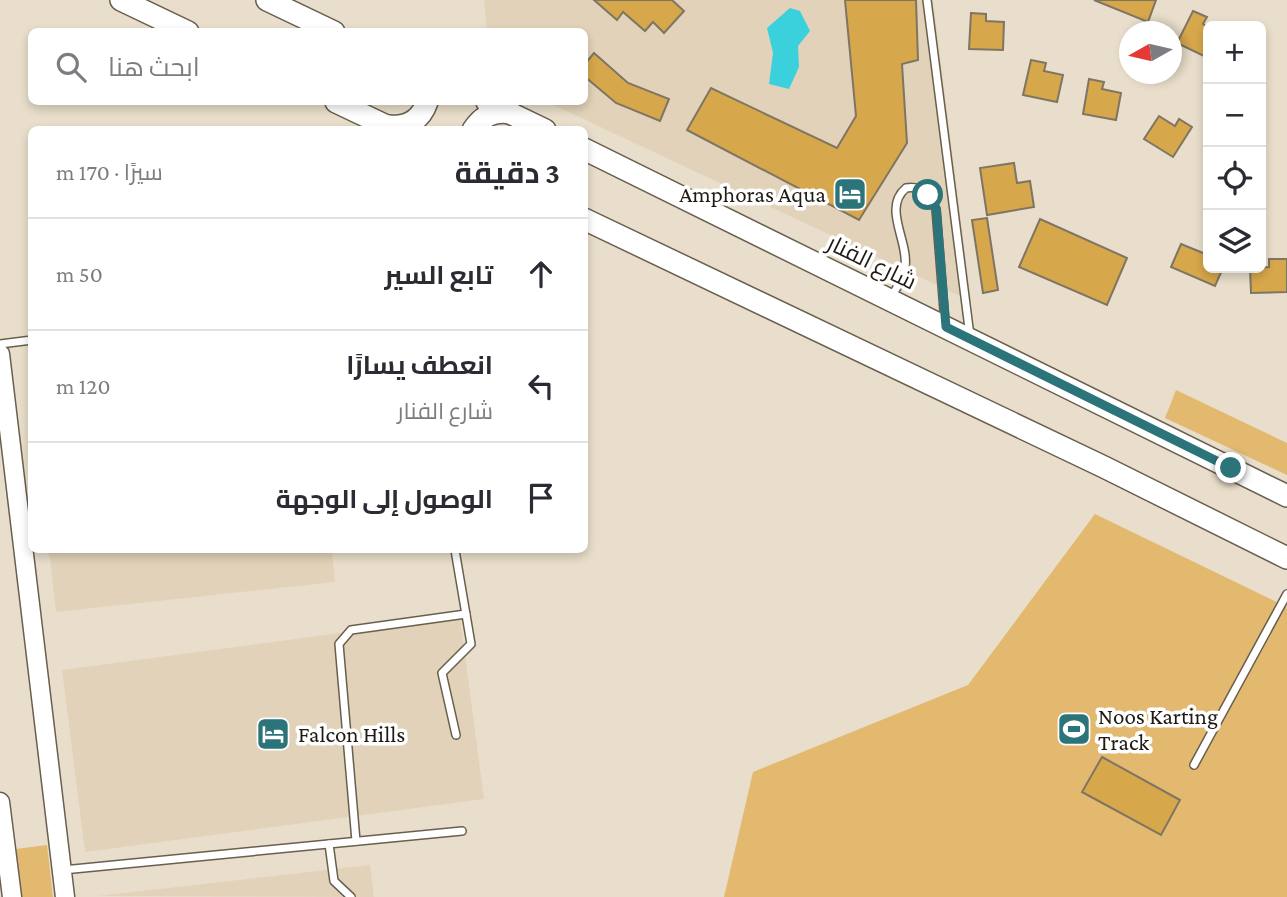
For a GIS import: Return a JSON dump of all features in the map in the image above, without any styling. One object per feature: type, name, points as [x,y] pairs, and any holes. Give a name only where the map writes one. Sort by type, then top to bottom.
[{"type":"main road","points":[[121,0],[180,28]]},
{"type":"main road","points":[[267,0],[326,28]]},
{"type":"main road","points":[[342,105],[388,126]]},
{"type":"main road","points":[[400,126],[414,122],[426,105]]},
{"type":"main road","points":[[494,105],[537,126]]},
{"type":"main road","points":[[476,126],[485,116],[502,111],[511,113]]},
{"type":"main road","name":"شارع الفنار","points":[[588,151],[1287,496]]},
{"type":"main road","points":[[588,221],[1104,467],[1287,558]]},
{"type":"street","points":[[0,354],[65,897]]},
{"type":"street","points":[[0,802],[12,897]]},
{"type":"lane","points":[[927,0],[970,340]]},
{"type":"lane","points":[[890,300],[905,269],[904,246],[896,216],[896,203],[906,188],[917,188],[928,195],[936,209],[946,327]]},
{"type":"lane","points":[[0,344],[28,340]]},
{"type":"lane","points":[[456,553],[471,644],[442,673],[456,736]]},
{"type":"lane","points":[[1194,765],[1287,594]]},
{"type":"lane","points":[[356,841],[339,644],[351,630],[466,614]]},
{"type":"lane","points":[[62,870],[462,831]]},
{"type":"lane","points":[[329,844],[334,881],[351,897]]},
{"type":"shaded area","name":"Amphoras Aqua","points":[[484,0],[933,0],[971,301],[553,105],[588,105],[588,28],[487,28]]},
{"type":"shaded area","points":[[1176,390],[1287,443],[1287,475],[1165,418]]},
{"type":"shaded area","name":"Noos Karting Track","points":[[1095,514],[1287,607],[1287,897],[724,897],[753,772],[968,685]]},
{"type":"shaded area","points":[[49,553],[332,553],[335,582],[56,612]]},
{"type":"shaded area","name":"Falcon Hills","points":[[460,617],[484,799],[85,852],[62,670]]},
{"type":"shaded area","points":[[47,845],[53,897],[21,897],[16,849]]},
{"type":"shaded area","points":[[370,865],[374,897],[98,896]]},
{"type":"water","points":[[790,8],[800,11],[810,31],[798,46],[799,67],[789,89],[769,84],[773,53],[767,28]]},
{"type":"building","points":[[594,0],[672,0],[684,11],[664,33],[653,22],[645,31],[623,12],[617,20]]},
{"type":"building","points":[[845,0],[916,0],[918,60],[902,64],[907,143],[859,220],[687,130],[711,88],[837,148],[856,116]]},
{"type":"building","points":[[1094,0],[1156,0],[1148,21]]},
{"type":"building","points":[[1193,11],[1207,17],[1203,21],[1203,56],[1182,45],[1182,33]]},
{"type":"building","points":[[971,13],[986,14],[986,21],[1004,22],[1003,50],[969,49]]},
{"type":"building","points":[[594,53],[628,83],[669,99],[660,121],[616,103],[588,79],[588,60]]},
{"type":"building","points":[[1031,60],[1046,63],[1044,71],[1063,75],[1057,102],[1023,95]]},
{"type":"building","points":[[1089,79],[1104,82],[1102,89],[1121,93],[1116,120],[1083,114]]},
{"type":"building","points":[[1159,116],[1175,126],[1179,119],[1192,127],[1173,157],[1144,139]]},
{"type":"building","points":[[1014,163],[1017,183],[1030,181],[1034,207],[987,215],[980,168]]},
{"type":"building","points":[[987,218],[998,290],[983,293],[972,220]]},
{"type":"building","points":[[1040,219],[1127,258],[1107,305],[1019,267]]},
{"type":"building","points":[[1181,244],[1203,253],[1203,273],[1221,273],[1215,286],[1171,267]]},
{"type":"building","points":[[1269,259],[1287,259],[1287,292],[1251,293],[1250,273],[1266,273],[1266,267],[1269,267]]},
{"type":"building","points":[[1102,757],[1180,800],[1161,835],[1082,792]]},
{"type":"place","name":"Amphoras Aqua","points":[[850,194]]},
{"type":"place","name":"Noos Karting Track","points":[[1074,729]]},
{"type":"place","name":"Falcon Hills","points":[[273,734]]},
{"type":"route","points":[[928,195],[936,209],[946,327],[1231,468]]}]
